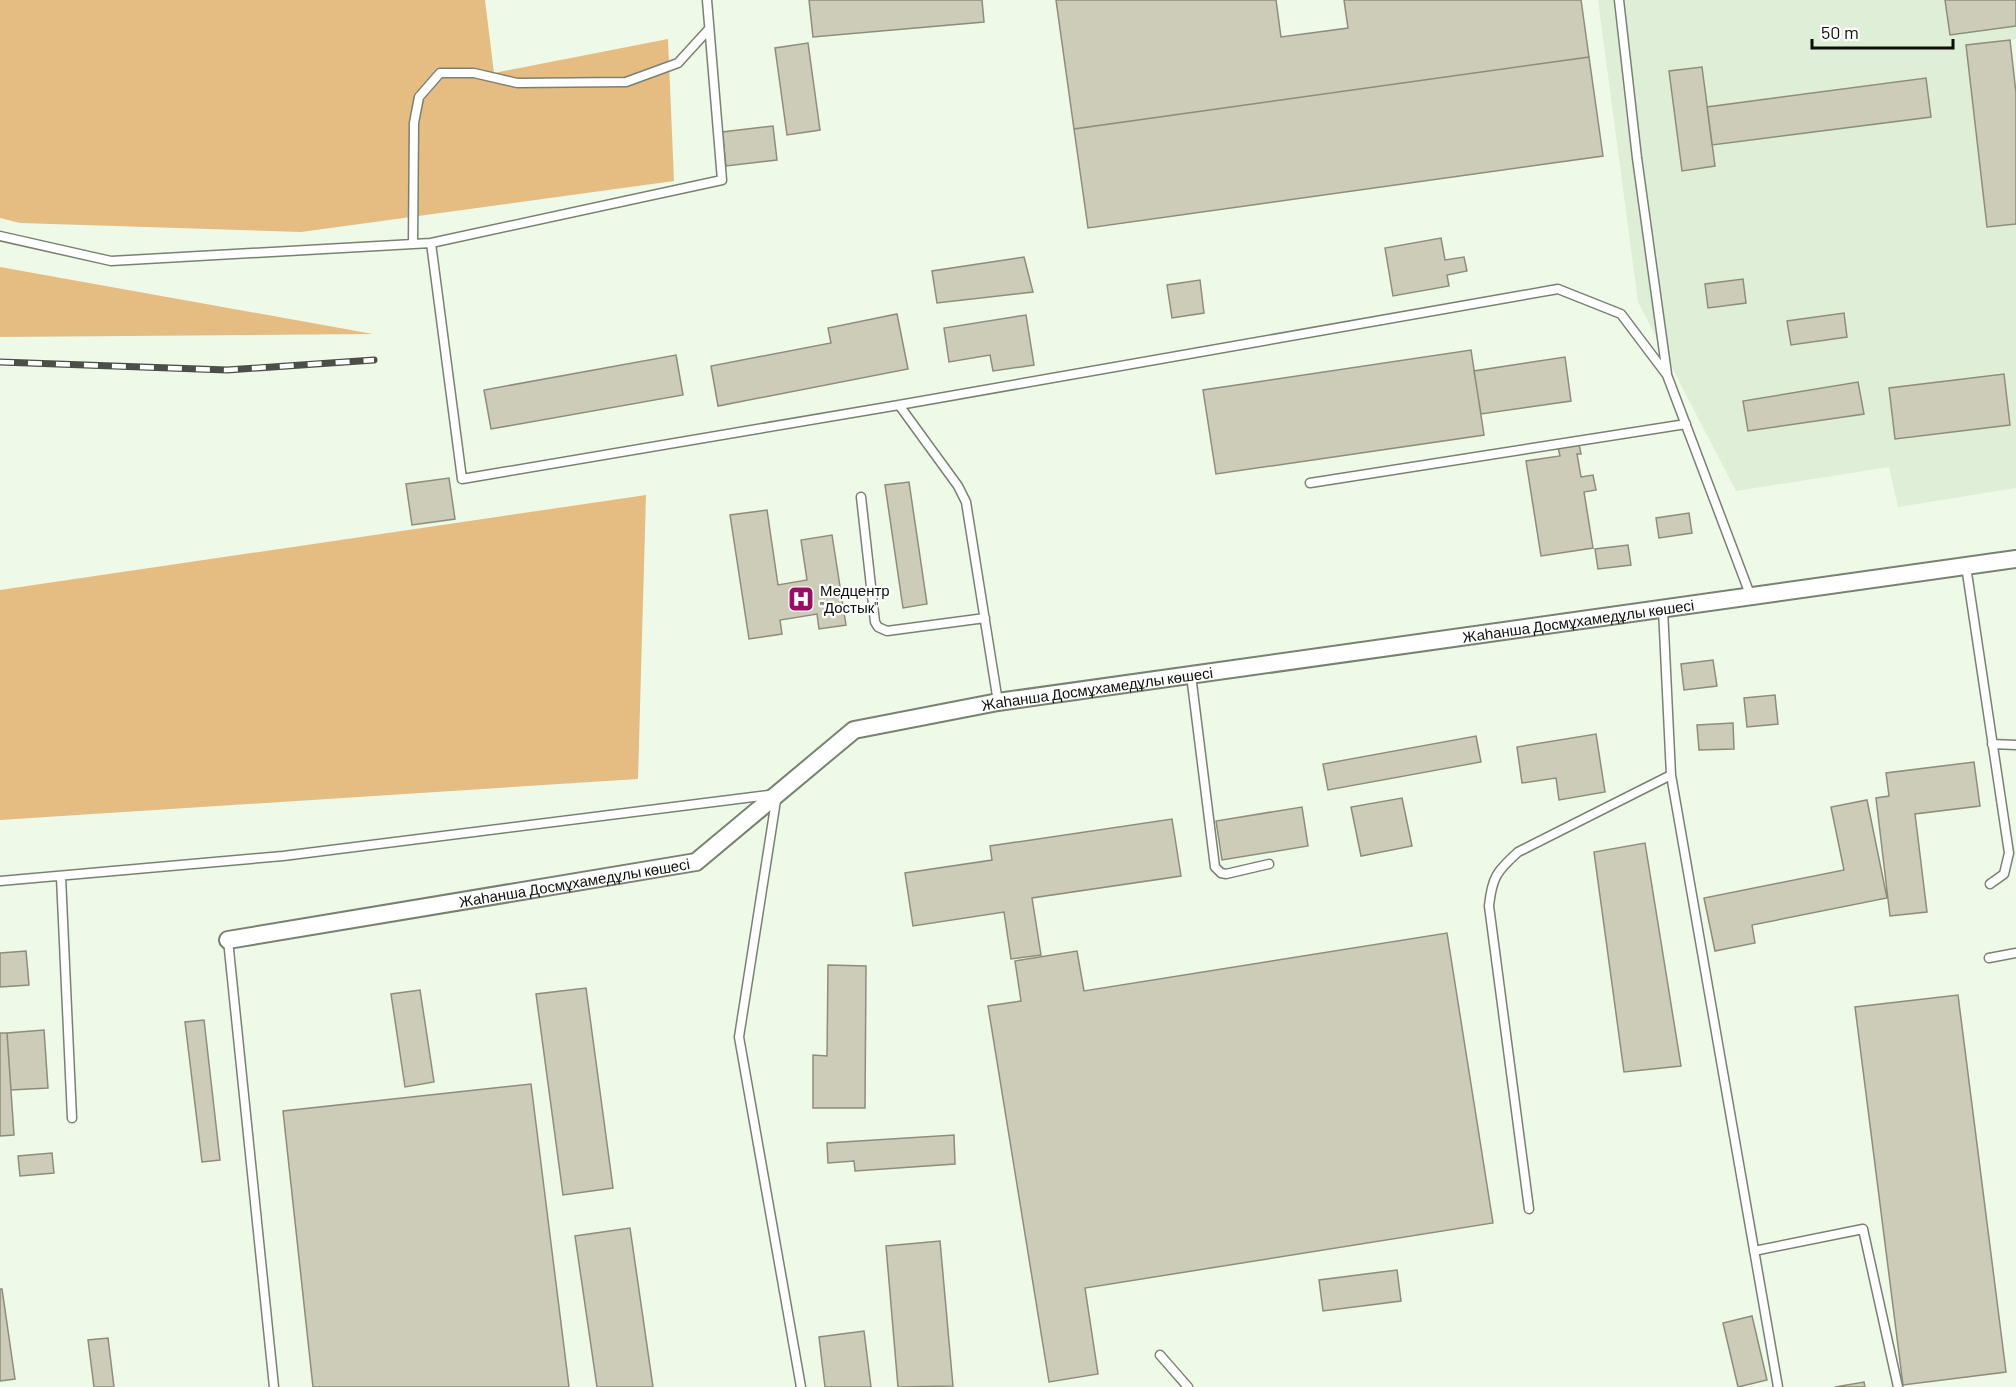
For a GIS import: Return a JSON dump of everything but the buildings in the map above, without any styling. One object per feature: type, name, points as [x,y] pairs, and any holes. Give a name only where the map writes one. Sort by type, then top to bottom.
[{"type":"street","name":"Жаһанша Досмұхамедұлы көшесі","points":[[228,940],[696,861],[854,730],[998,702],[2016,559]]},
{"type":"lane","points":[[0,236],[111,261],[431,243],[722,180],[707,0]]},
{"type":"lane","points":[[1619,0],[1637,158],[1667,375],[1751,597]]},
{"type":"lane","points":[[413,244],[414,123],[419,97],[440,73],[474,73],[517,83],[626,82],[678,63],[709,29]]},
{"type":"lane","points":[[431,243],[462,479],[1558,289],[1621,314],[1667,375]]},
{"type":"lane","points":[[899,405],[958,486],[966,501],[998,702]]},
{"type":"lane","points":[[1310,483],[1686,424]]},
{"type":"lane","points":[[861,497],[875,622],[878,627],[887,631],[985,618]]},
{"type":"lane","points":[[1966,566],[2009,853],[2004,874],[1990,884]]},
{"type":"lane","points":[[1663,609],[1671,775],[1778,1387]]},
{"type":"lane","points":[[1191,675],[1215,867],[1221,873],[1226,874],[1269,864]]},
{"type":"lane","points":[[1992,744],[2016,745]]},
{"type":"lane","points":[[1529,1209],[1489,906],[1491,888],[1500,869],[1518,852],[1671,775]]},
{"type":"lane","points":[[0,881],[284,856],[777,794],[739,1037],[801,1387]]},
{"type":"lane","points":[[61,877],[72,1118]]},
{"type":"lane","points":[[228,940],[274,1387]]},
{"type":"lane","points":[[1989,957],[2016,953]]},
{"type":"lane","points":[[1754,1251],[1863,1229],[1898,1387]]},
{"type":"lane","points":[[1160,1355],[1188,1387]]},
{"type":"shaded area","points":[[0,0],[485,0],[494,73],[668,39],[674,181],[301,232],[20,223],[0,218]]},
{"type":"shaded area","points":[[1598,0],[2016,0],[2016,39],[2010,40],[2016,93],[2016,488],[1898,507],[1889,467],[1736,491],[1638,302]]},
{"type":"shaded area","points":[[0,267],[373,334],[0,337]]},
{"type":"shaded area","points":[[646,495],[638,779],[0,820],[0,590]]},
{"type":"railway","points":[[0,362],[227,370],[374,360]]},
{"type":"place","name":"Медцентр \"Достык\"","points":[[801,599]]}]
